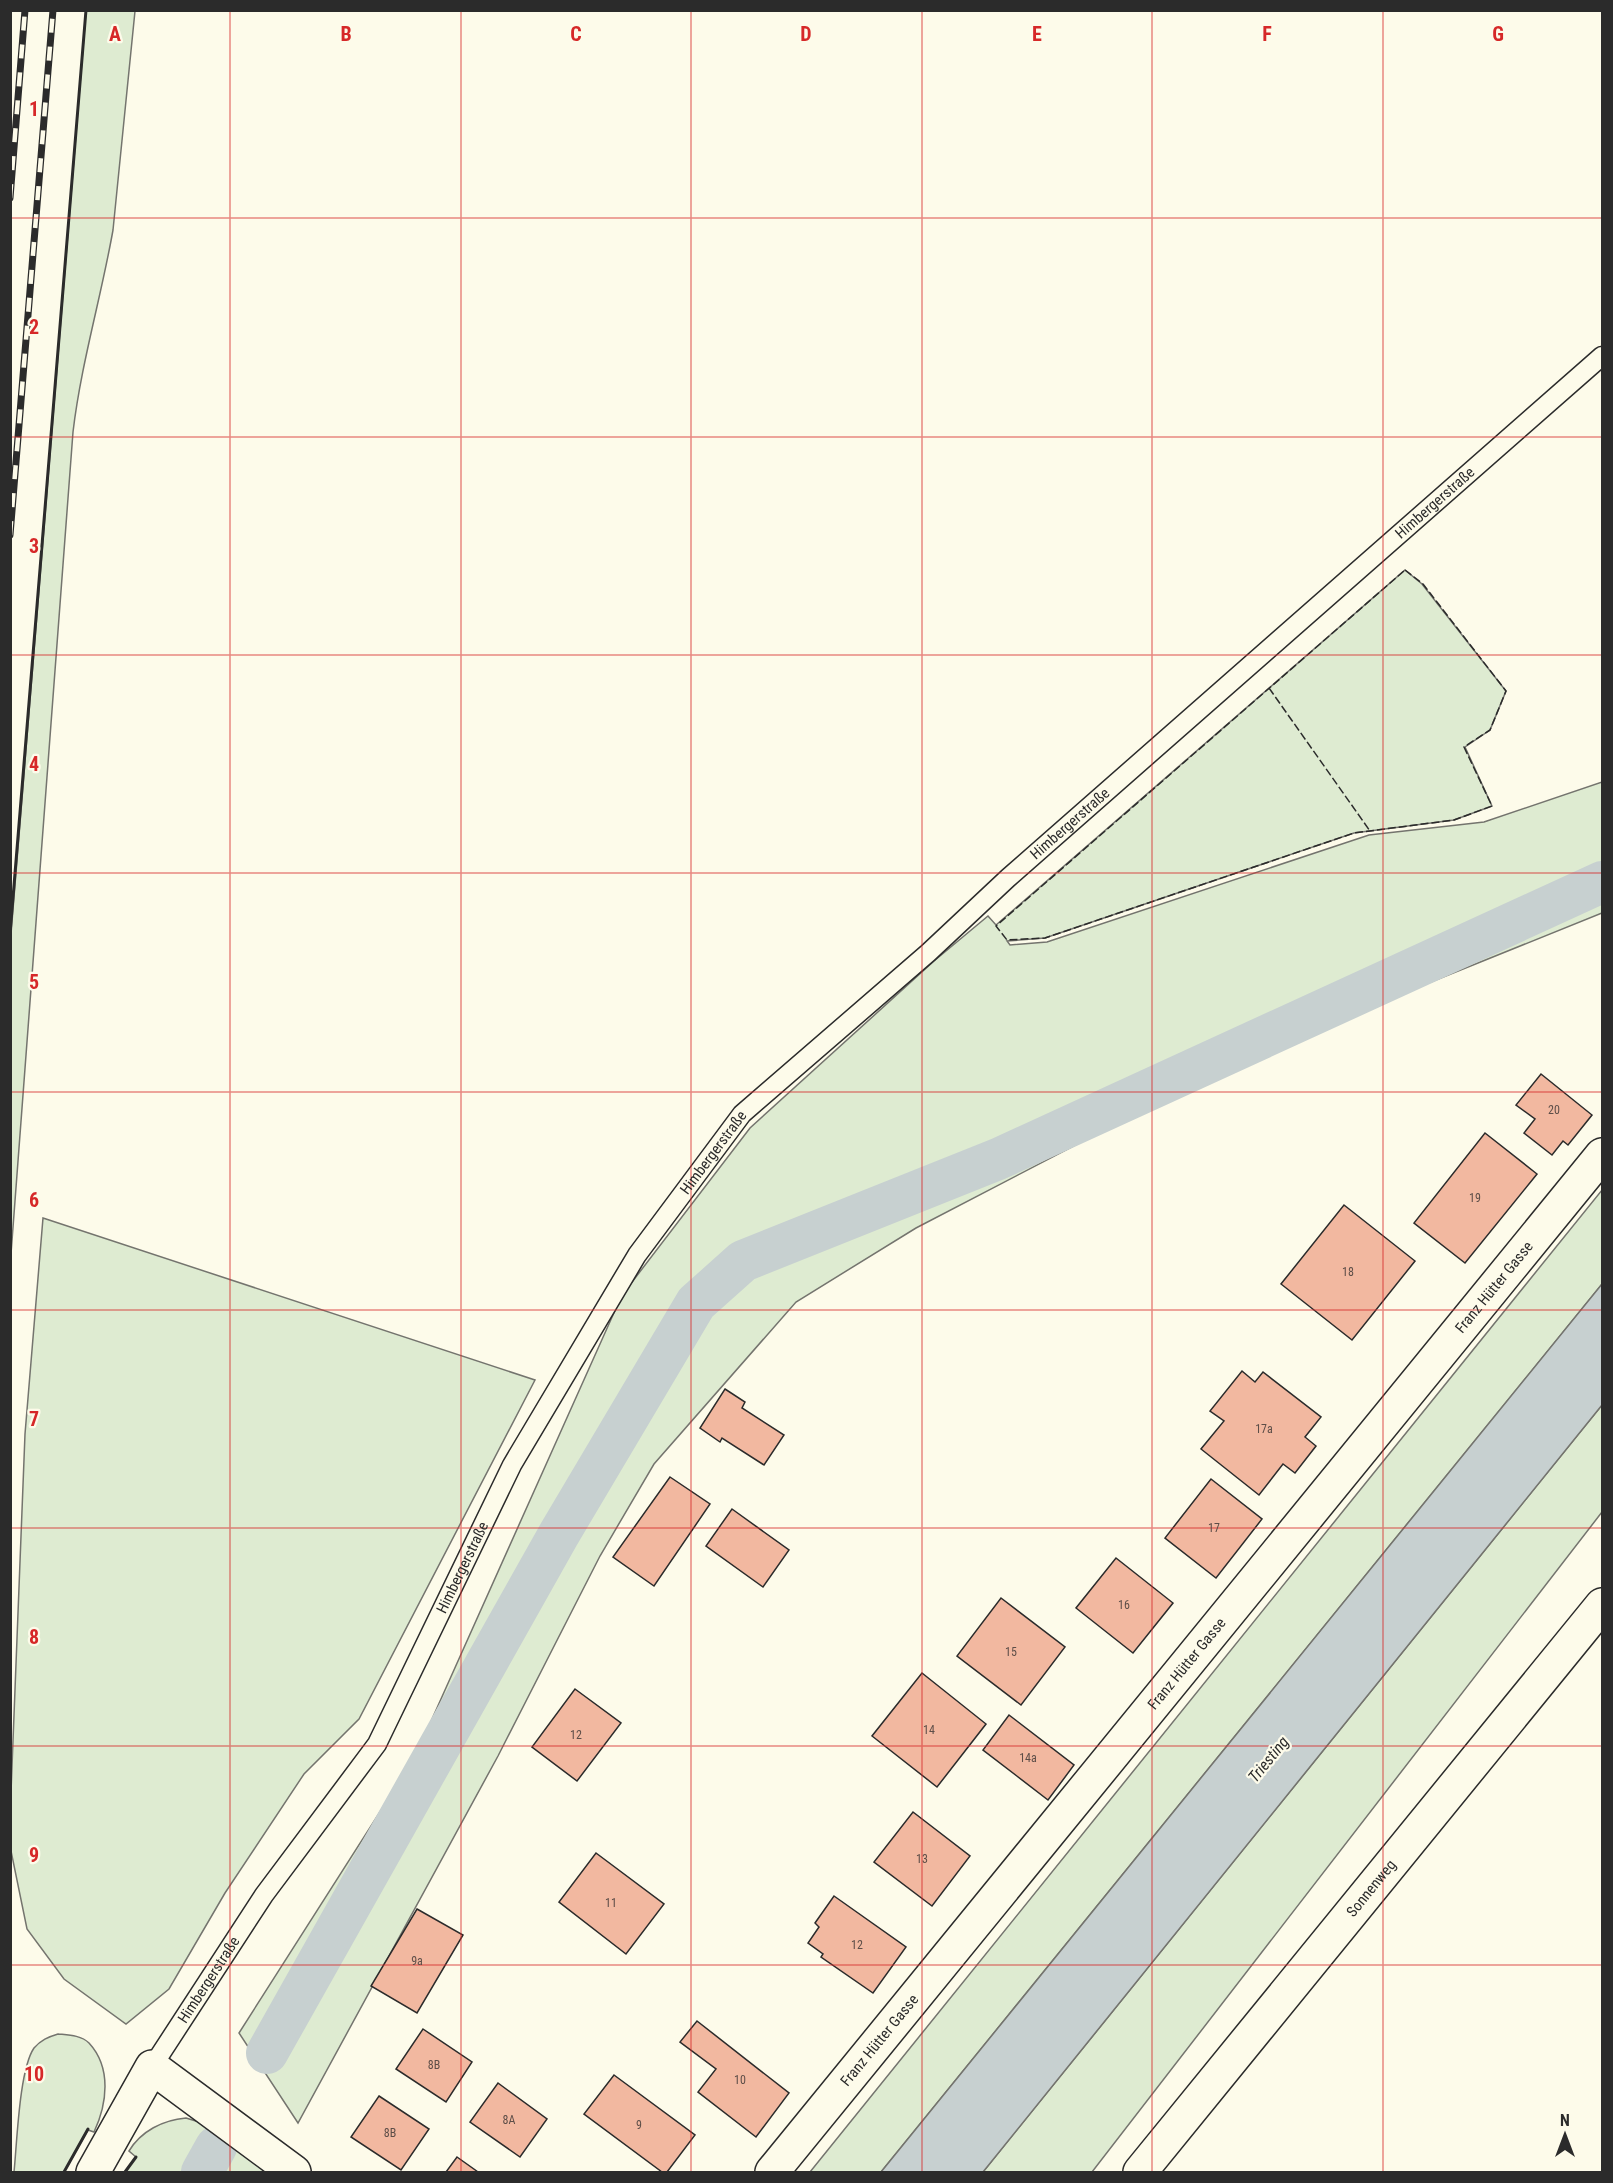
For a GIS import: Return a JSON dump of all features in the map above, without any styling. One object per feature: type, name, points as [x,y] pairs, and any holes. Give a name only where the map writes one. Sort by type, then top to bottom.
[{"type":"street","name":"Franz Hütter Gasse","points":[[772,2172],[1602,1155]]},
{"type":"street","name":"Sonnenweg","points":[[1140,2172],[1602,1605]]},
{"type":"street","name":"Himbergerstraße","points":[[93,2172],[152,2067]]},
{"type":"street","points":[[152,2067],[294,2172]]},
{"type":"lane","name":"Himbergerstraße","points":[[152,2067],[264,1895],[377,1744],[512,1465],[637,1255],[742,1114],[1602,356]]},
{"type":"green space","points":[[86,11],[135,11],[113,230],[81,381],[73,432],[11,1254],[11,934]]},
{"type":"green space","points":[[1405,570],[1422,584],[1506,691],[1490,730],[1465,747],[1492,806],[1454,820],[1354,833],[1045,938],[1007,941],[1010,945],[1047,942],[1369,835],[1484,822],[1602,782],[1602,913],[1245,1057],[916,1228],[796,1302],[654,1464],[600,1556],[498,1756],[298,2123],[239,2033],[415,1757],[617,1306],[629,1286],[750,1128],[934,961],[988,916],[996,925]]},
{"type":"green space","points":[[1602,1190],[1602,1284],[881,2172],[810,2172]]},
{"type":"green space","points":[[43,1218],[535,1380],[359,1719],[304,1774],[225,1893],[169,1989],[126,2024],[64,1979],[27,1929],[11,1851],[11,1792],[25,1434]]},
{"type":"green space","points":[[1602,1405],[1602,1512],[1092,2172],[983,2172]]},
{"type":"green space","points":[[58,2034],[86,2040],[96,2053],[104,2075],[102,2110],[94,2132],[88,2130],[64,2172],[14,2172],[22,2090],[29,2058],[39,2043]]},
{"type":"green space","points":[[186,2118],[199,2122],[266,2172],[125,2172],[136,2157],[129,2151],[146,2132],[169,2121]]},
{"type":"water","name":"Triesting","points":[[1602,1284],[1602,1405],[983,2172],[881,2172]]},
{"type":"building","points":[[1541,1074],[1592,1115],[1568,1145],[1563,1141],[1552,1155],[1524,1133],[1535,1119],[1516,1105]]},
{"type":"building","points":[[1485,1133],[1537,1174],[1465,1263],[1414,1223]]},
{"type":"building","points":[[1344,1205],[1415,1261],[1352,1340],[1281,1284]]},
{"type":"building","points":[[1242,1371],[1255,1382],[1263,1372],[1321,1417],[1305,1437],[1316,1446],[1295,1473],[1283,1464],[1259,1495],[1201,1449],[1224,1421],[1210,1411]]},
{"type":"building","points":[[725,1389],[745,1402],[742,1408],[784,1435],[764,1465],[722,1438],[720,1442],[700,1428]]},
{"type":"building","points":[[670,1477],[710,1504],[654,1586],[613,1557]]},
{"type":"building","points":[[1211,1479],[1262,1519],[1216,1578],[1165,1538]]},
{"type":"building","points":[[732,1509],[789,1550],[763,1587],[706,1546]]},
{"type":"building","points":[[1116,1558],[1173,1603],[1133,1653],[1076,1608]]},
{"type":"building","points":[[1001,1598],[1065,1647],[1021,1705],[957,1656]]},
{"type":"building","points":[[922,1673],[986,1724],[937,1787],[872,1736]]},
{"type":"building","points":[[575,1689],[621,1723],[577,1781],[532,1747]]},
{"type":"building","points":[[1009,1715],[1074,1765],[1048,1800],[983,1750]]},
{"type":"building","points":[[913,1812],[970,1856],[932,1906],[874,1862]]},
{"type":"building","points":[[596,1853],[664,1904],[626,1954],[559,1902]]},
{"type":"building","points":[[834,1896],[906,1947],[873,1993],[821,1957],[823,1954],[808,1943],[819,1927],[815,1923]]},
{"type":"building","points":[[417,1909],[463,1935],[417,2013],[371,1986]]},
{"type":"building","points":[[697,2021],[789,2093],[756,2137],[698,2092],[716,2069],[680,2042]]},
{"type":"building","points":[[423,2029],[472,2062],[446,2102],[396,2069]]},
{"type":"building","points":[[614,2075],[695,2135],[667,2172],[662,2172],[584,2114]]},
{"type":"building","points":[[498,2083],[547,2119],[520,2157],[470,2122]]},
{"type":"building","points":[[379,2096],[429,2129],[401,2170],[351,2137]]},
{"type":"building","points":[[457,2157],[478,2172],[446,2172]]},
{"type":"waterway","points":[[267,2053],[559,1534],[696,1303],[743,1261],[998,1159],[1602,882]]},
{"type":"waterway","points":[[202,2172],[216,2147]]},
{"type":"railway","points":[[10,198],[25,10]]},
{"type":"railway","points":[[10,535],[53,10]]},
{"type":"fence","points":[[1405,570],[1423,584],[1506,691],[1490,730],[1464,747],[1492,806],[1454,820],[1354,833],[1045,938],[1007,940],[996,926],[1405,570]]},
{"type":"fence","points":[[1269,688],[1370,831]]},
{"type":"wall","points":[[10,934],[86,10]]},
{"type":"wall","points":[[64,2172],[88,2129]]},
{"type":"wall","points":[[125,2172],[136,2157]]}]
